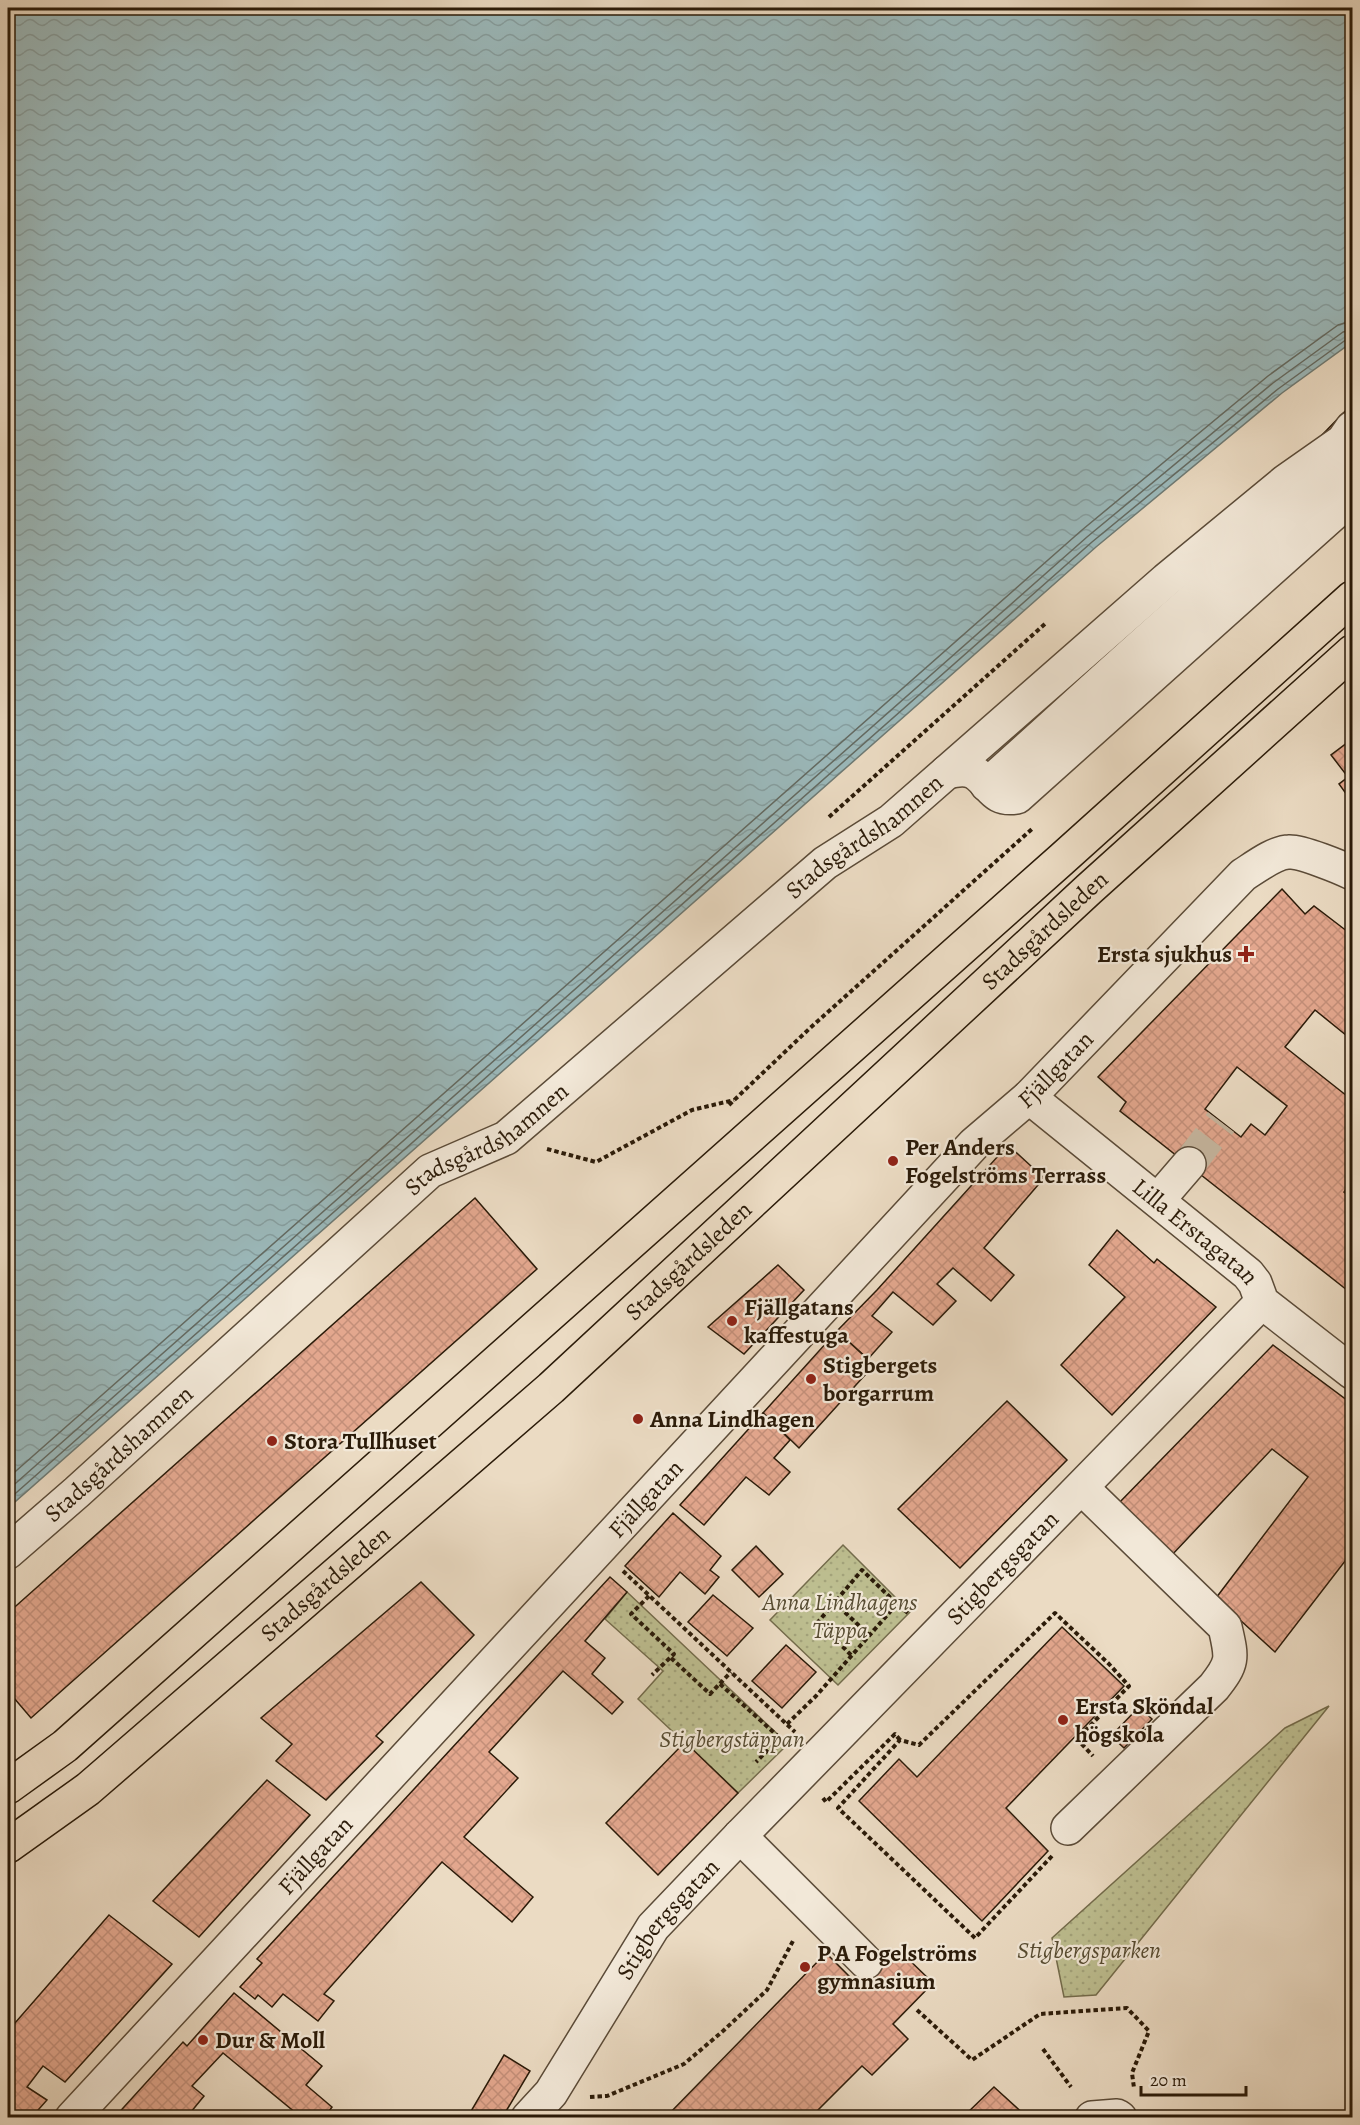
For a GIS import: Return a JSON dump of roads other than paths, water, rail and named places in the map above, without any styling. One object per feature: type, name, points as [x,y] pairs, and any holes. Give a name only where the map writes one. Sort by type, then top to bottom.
[{"type":"main road","name":"Stadsgårdsleden","points":[[8,1787],[65,1746],[1353,598]]},
{"type":"main road","name":"Stadsgårdsleden","points":[[8,1846],[88,1789],[551,1388],[1089,889],[1353,652]]},
{"type":"street","points":[[977,774],[1166,580],[1286,481],[1343,441],[1353,428]]},
{"type":"street","points":[[977,774],[1171,597],[1298,494],[1353,453]]},
{"type":"street","points":[[977,774],[1353,469]]},
{"type":"street","points":[[977,774],[1252,569],[1353,486]]},
{"type":"street","points":[[977,774],[1005,799],[1017,797],[1353,497]]},
{"type":"street","name":"Stadsgårdshamnen","points":[[8,1552],[430,1171],[506,1138],[825,863],[891,821],[977,774]]},
{"type":"street","name":"Fjällgatan","points":[[72,2118],[966,1152],[1029,1097],[1243,875],[1265,861],[1289,852],[1339,866],[1353,873]]},
{"type":"street","name":"Lilla Erstagatan","points":[[1029,1097],[1248,1274],[1255,1282],[1262,1302],[1353,1372]]},
{"type":"street","points":[[1158,1200],[1189,1164]]},
{"type":"street","name":"Stigbergsgatan","points":[[528,2118],[551,2105],[654,1927],[740,1836],[1262,1302]]},
{"type":"street","points":[[1068,1828],[1214,1688],[1229,1668],[1230,1650],[1225,1627],[1082,1488]]},
{"type":"street","points":[[740,1836],[866,1962]]},
{"type":"street","points":[[1092,2118],[1134,2107]]},
{"type":"water","points":[[8,8],[1352,8],[1352,342],[1282,393],[1096,547],[8,1508]]},
{"type":"tunnel","points":[[1189,1164],[1221,1122]]},
{"type":"place","name":"Ersta sjukhus","points":[[1246,954]]},
{"type":"place","name":"Per Anders Fogelströms Terrass","points":[[893,1161]]},
{"type":"place","name":"Fjällgatans kaffestuga","points":[[732,1321]]},
{"type":"place","name":"Stigbergets borgarrum","points":[[811,1379]]},
{"type":"place","name":"Anna Lindhagen","points":[[638,1419]]},
{"type":"place","name":"Stora Tullhuset","points":[[272,1441]]},
{"type":"place","name":"Ersta Sköndal högskola","points":[[1063,1720]]},
{"type":"place","name":"P A Fogelströms gymnasium","points":[[805,1967]]},
{"type":"place","name":"Dur & Moll","points":[[203,2040]]},
{"type":"park label","name":"Anna Lindhagens Täppa","points":[[840,1616]]},
{"type":"park label","name":"Stigbergstäppan","points":[[732,1739]]},
{"type":"park label","name":"Stigbergsparken","points":[[1089,1950]]}]
